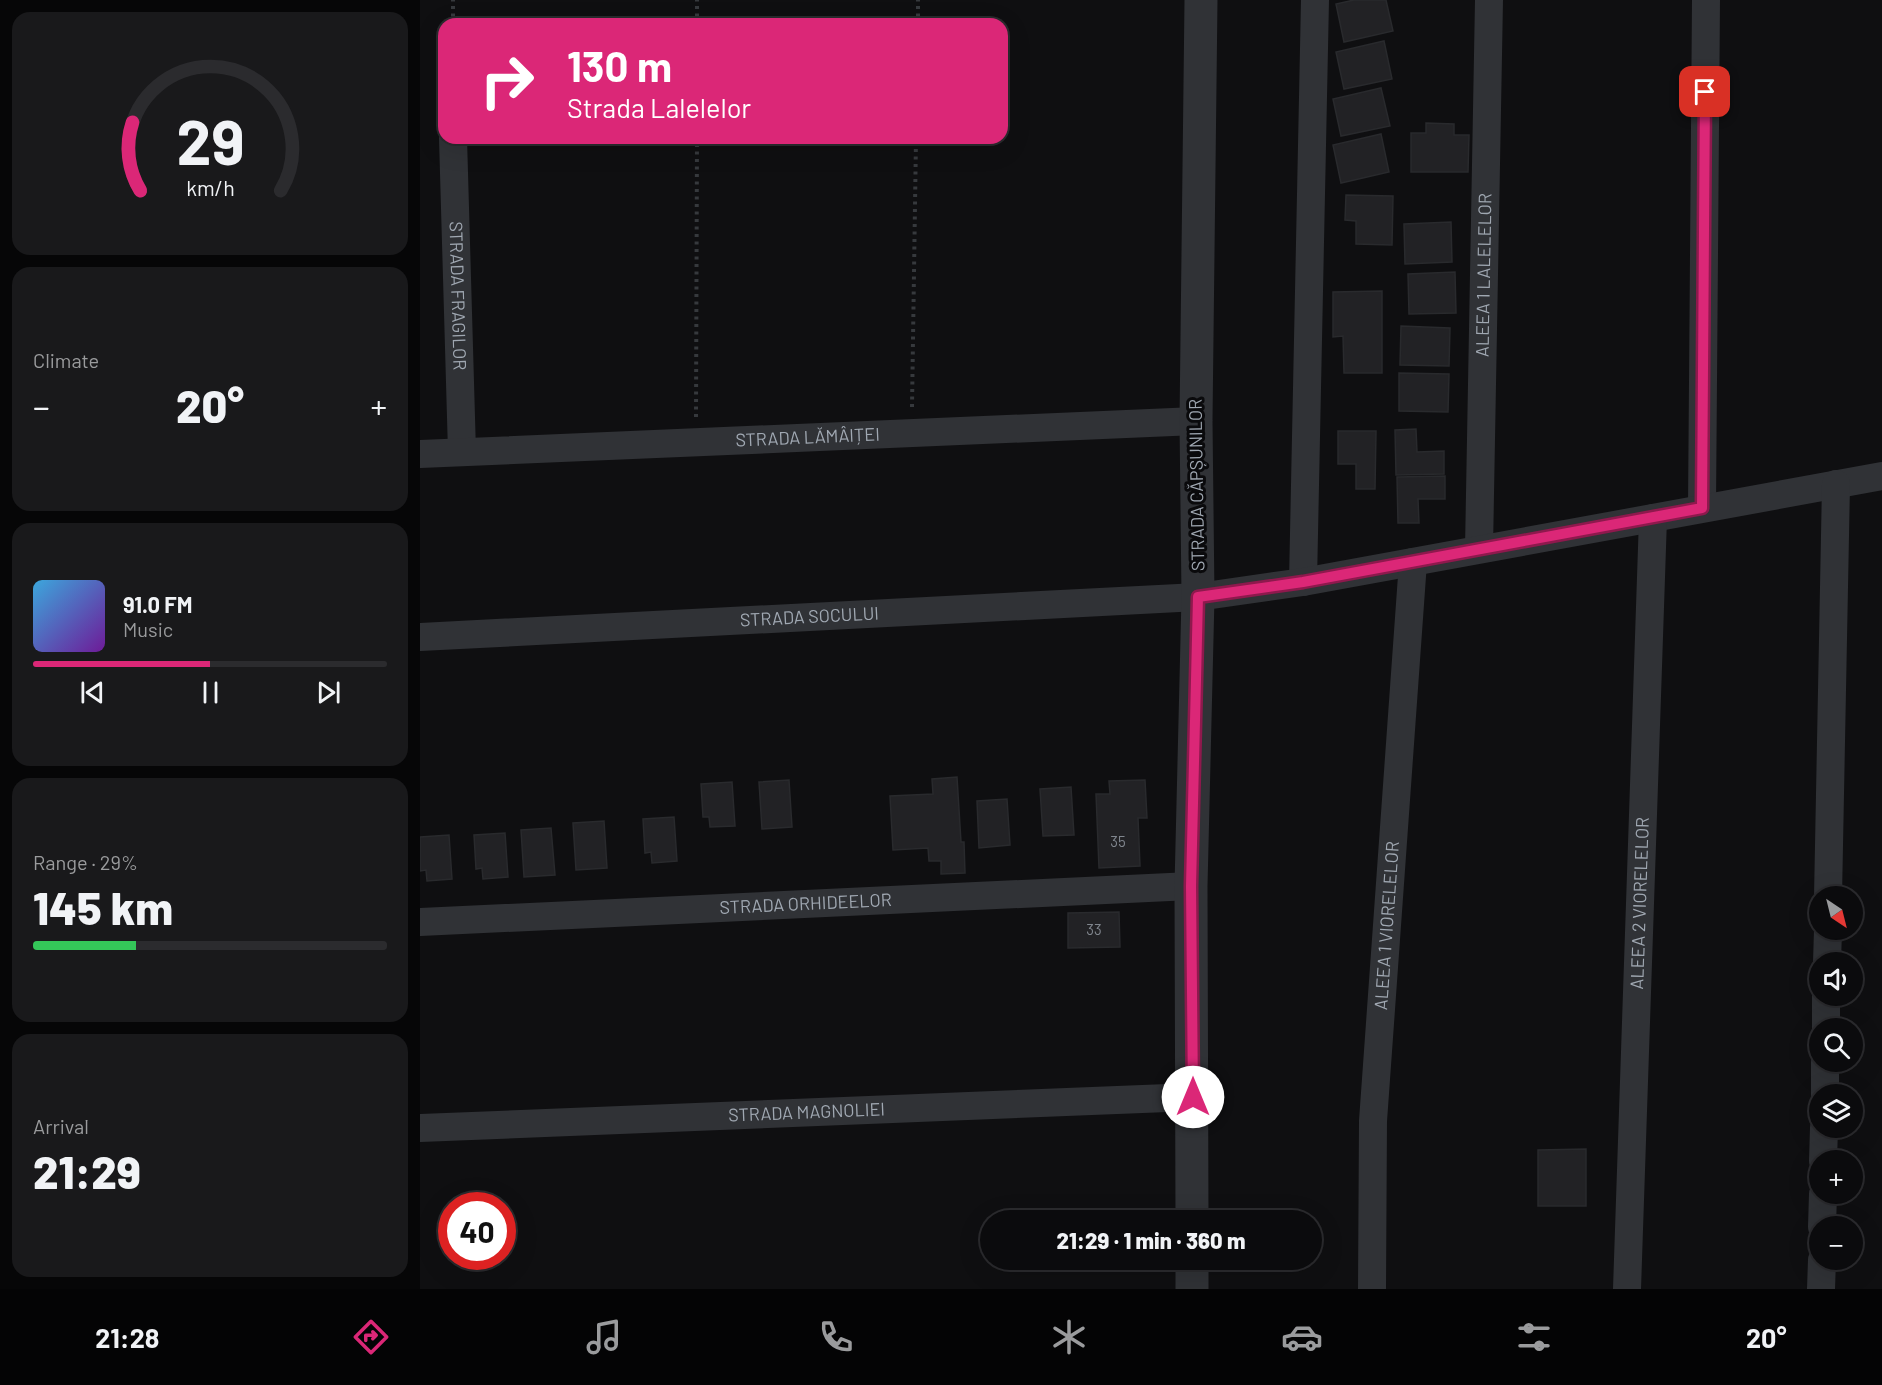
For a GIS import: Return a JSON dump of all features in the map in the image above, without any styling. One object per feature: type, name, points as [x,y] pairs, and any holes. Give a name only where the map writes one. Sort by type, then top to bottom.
[{"type":"street","name":"STRADA CĂPȘUNILOR","points":[[1192,1210],[1191,886],[1198,597],[1196,421],[1201,0]]},
{"type":"street","points":[[1303,582],[1315,0]]},
{"type":"street","name":"ALEEA 1 LALELELOR","points":[[1479,549],[1489,0]]},
{"type":"street","points":[[1702,508],[1706,0]]},
{"type":"street","name":"STRADA FRAGILOR","points":[[453,144],[462,452]]},
{"type":"street","name":"STRADA LĂMÂIȚEI","points":[[420,454],[1196,421]]},
{"type":"street","name":"STRADA SOCULUI","points":[[420,637],[1198,597],[1303,582],[1882,476]]},
{"type":"street","points":[[1828,886],[1836,484]]},
{"type":"street","name":"ALEEA 2 VIORELELOR","points":[[1628,1289],[1653,518]]},
{"type":"street","name":"ALEEA 1 VIORELELOR","points":[[1372,1289],[1373,1120],[1413,562]]},
{"type":"street","name":"STRADA ORHIDEELOR","points":[[420,922],[1191,886]]},
{"type":"street","name":"STRADA MAGNOLIEI","points":[[420,1128],[1193,1097]]},
{"type":"street","points":[[1192,1270],[1192,1289]]},
{"type":"street","points":[[1821,1289],[1822,1270]]},
{"type":"path","points":[[453,0],[453,18]]},
{"type":"path","points":[[697,0],[697,18]]},
{"type":"path","points":[[918,0],[918,18]]},
{"type":"path","points":[[696,442],[697,144]]},
{"type":"path","points":[[912,433],[916,144]]},
{"type":"building","points":[[1354,0],[1386,0],[1393,31],[1344,42],[1336,4]]},
{"type":"building","points":[[1384,41],[1392,79],[1344,89],[1336,52]]},
{"type":"building","points":[[1381,88],[1390,126],[1341,136],[1333,99]]},
{"type":"building","points":[[1426,123],[1454,124],[1454,135],[1469,135],[1468,172],[1411,172],[1411,133],[1426,133]]},
{"type":"building","points":[[1381,134],[1389,172],[1341,183],[1333,145]]},
{"type":"building","points":[[1346,195],[1393,196],[1392,245],[1356,244],[1356,221],[1345,220]]},
{"type":"building","points":[[1451,222],[1452,262],[1405,264],[1404,224]]},
{"type":"building","points":[[1455,272],[1456,313],[1409,314],[1408,274]]},
{"type":"building","points":[[1382,291],[1382,373],[1344,373],[1343,336],[1333,337],[1333,292]]},
{"type":"building","points":[[1401,326],[1450,328],[1449,366],[1400,365]]},
{"type":"building","points":[[1399,373],[1449,374],[1448,412],[1399,411]]},
{"type":"building","points":[[1416,429],[1417,452],[1444,451],[1444,474],[1396,475],[1395,430]]},
{"type":"building","points":[[1338,431],[1376,431],[1375,489],[1356,489],[1356,464],[1338,464]]},
{"type":"building","points":[[1445,476],[1445,499],[1418,499],[1419,523],[1398,523],[1397,477]]},
{"type":"building","points":[[957,777],[965,873],[941,874],[941,861],[929,861],[928,848],[893,850],[890,796],[933,794],[932,779]]},
{"type":"building","points":[[789,780],[792,827],[762,829],[759,782]]},
{"type":"building","points":[[1145,780],[1147,818],[1138,818],[1140,866],[1099,868],[1096,794],[1110,794],[1109,781]]},
{"type":"building","points":[[732,782],[735,826],[710,827],[709,817],[703,817],[701,784]]},
{"type":"building","points":[[1071,787],[1074,835],[1043,836],[1040,789]]},
{"type":"building","points":[[1007,799],[1010,845],[979,848],[977,801]]},
{"type":"building","points":[[674,817],[677,861],[652,863],[651,852],[645,853],[643,819]]},
{"type":"building","points":[[604,821],[607,868],[576,870],[573,823]]},
{"type":"building","points":[[551,828],[555,875],[524,877],[521,830]]},
{"type":"building","points":[[505,833],[508,877],[483,879],[482,868],[476,869],[474,835]]},
{"type":"building","points":[[449,835],[452,879],[427,881],[426,870],[420,871],[420,837]]},
{"type":"building","points":[[1119,912],[1120,947],[1068,948],[1068,913]]},
{"type":"building","points":[[1586,1149],[1586,1206],[1538,1206],[1538,1150]]},
{"type":"route","points":[[1193,1097],[1191,886],[1198,597],[1303,582],[1702,508],[1705,92]]}]
